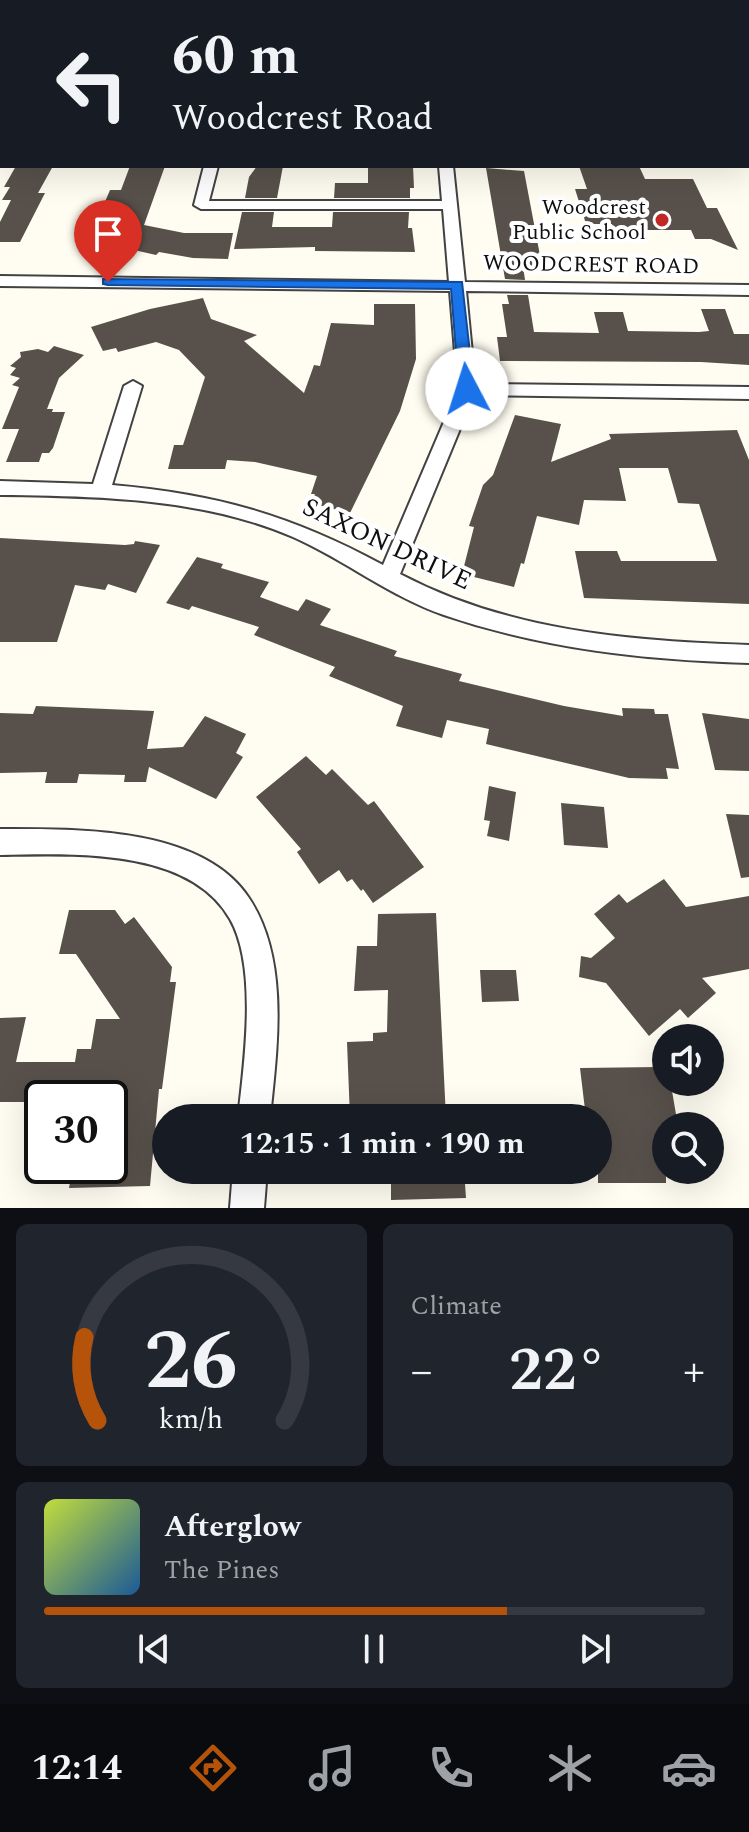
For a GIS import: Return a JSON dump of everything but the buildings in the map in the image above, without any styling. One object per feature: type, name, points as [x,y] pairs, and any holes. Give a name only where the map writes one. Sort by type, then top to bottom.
[{"type":"street","points":[[210,168],[201,205],[450,205]]},
{"type":"street","points":[[389,575],[467,389],[446,168]]},
{"type":"street","name":"WOODCREST ROAD","points":[[0,281],[749,290]]},
{"type":"street","points":[[101,490],[133,386]]},
{"type":"street","points":[[467,389],[749,393]]},
{"type":"street","name":"SAXON DRIVE","points":[[0,488],[101,490],[255,516],[389,575],[441,604],[576,643],[649,651],[749,654]]},
{"type":"street","points":[[0,842],[91,842],[161,854],[183,863],[233,899],[246,923],[255,952],[262,1025],[255,1104]]},
{"type":"street","points":[[247,1208],[249,1184]]},
{"type":"place","name":"Woodcrest Public School","points":[[662,220]]},
{"type":"route","points":[[108,282],[458,285],[467,389]]}]
